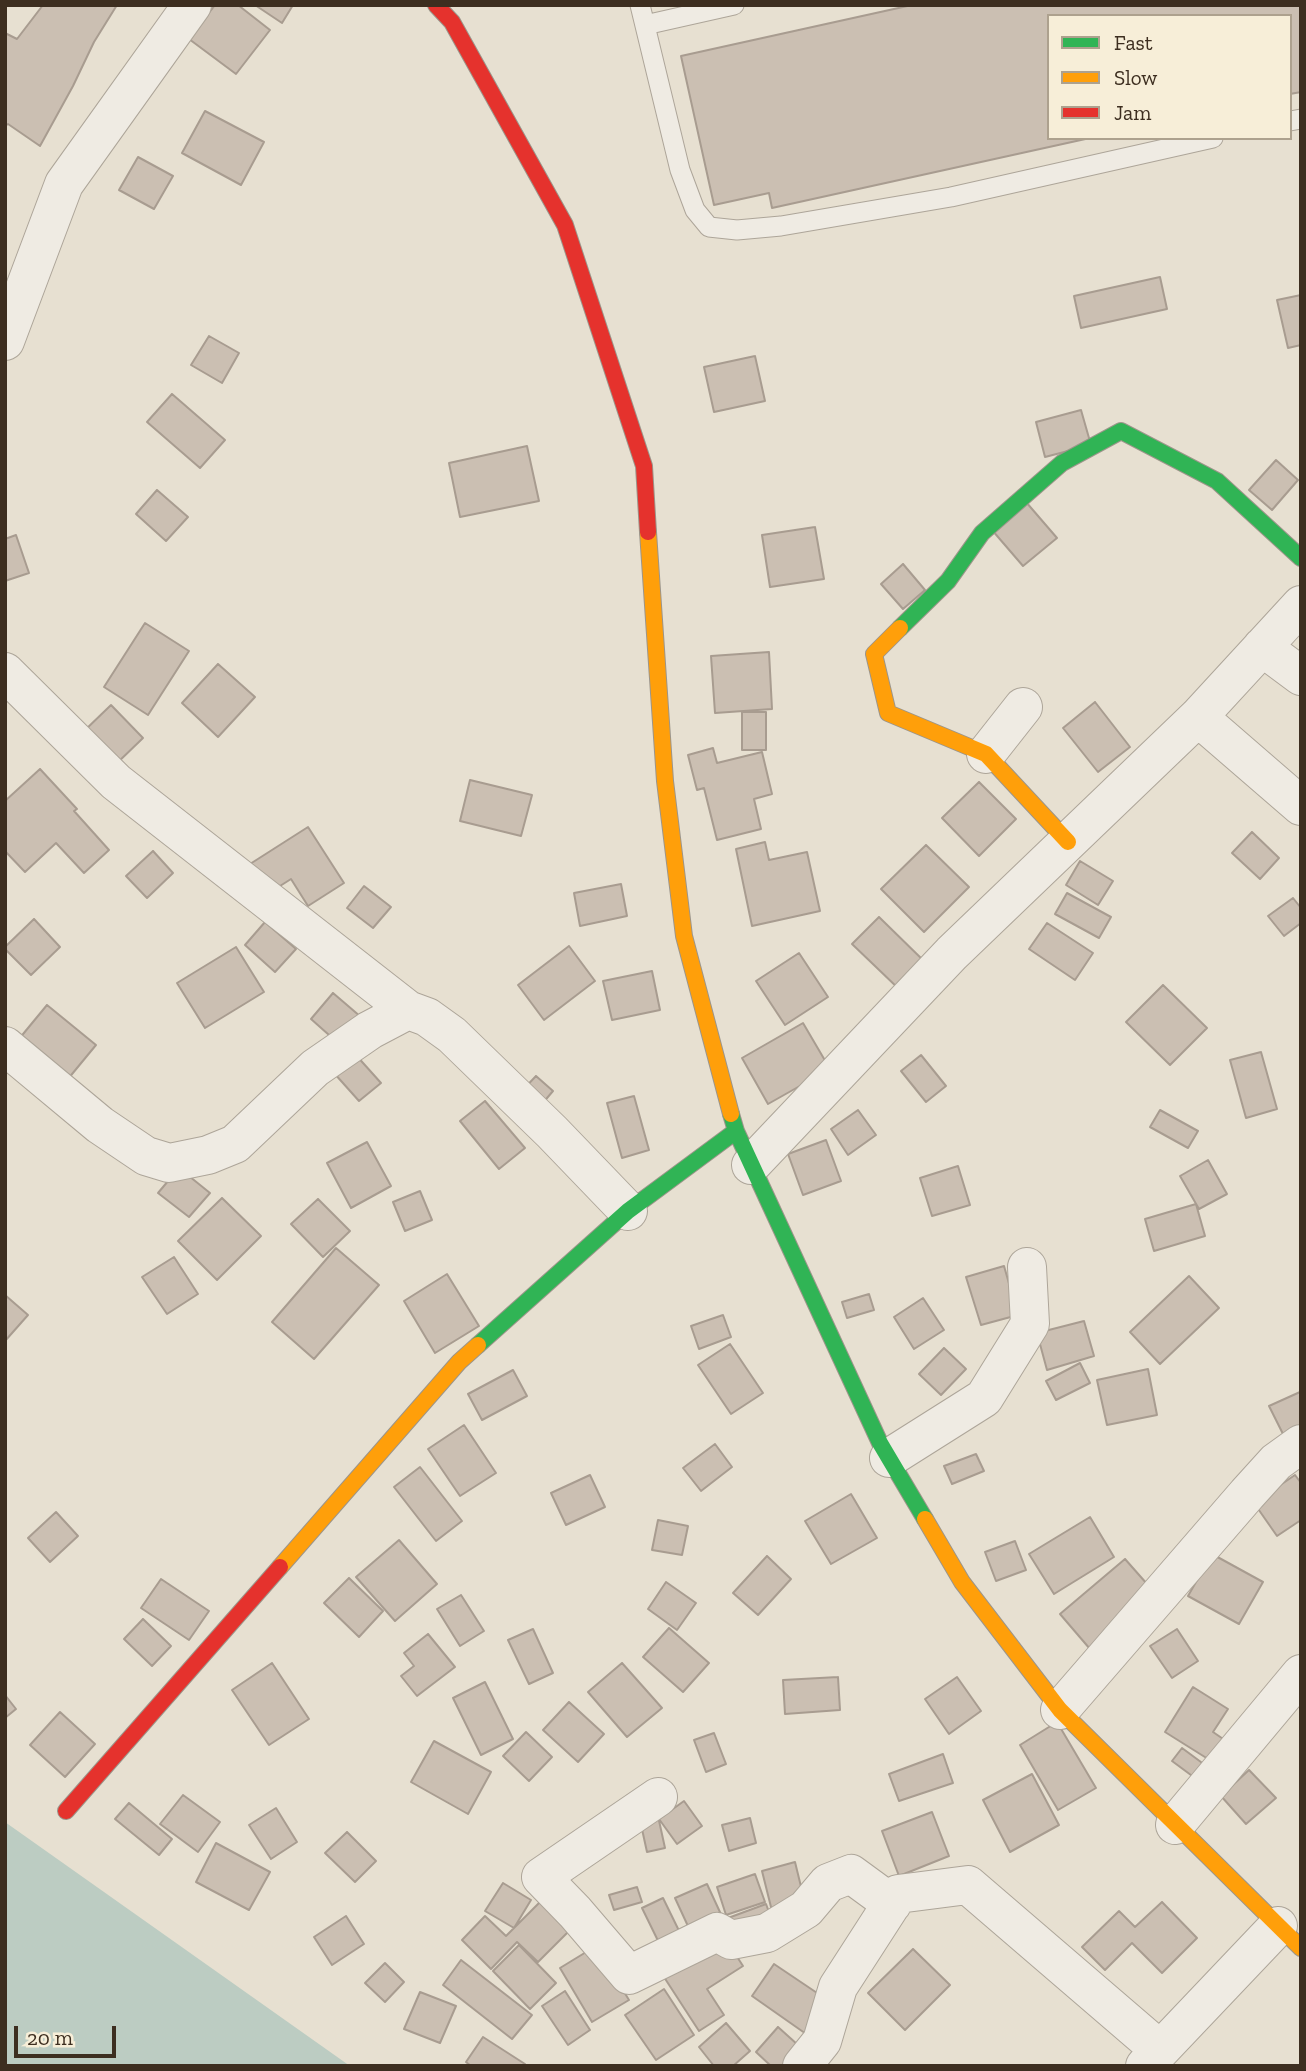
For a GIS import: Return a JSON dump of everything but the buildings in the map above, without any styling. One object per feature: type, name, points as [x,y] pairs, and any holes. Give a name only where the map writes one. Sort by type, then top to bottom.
[{"type":"main road","points":[[436,5],[452,22],[565,225],[644,466],[665,781],[684,936],[744,1148],[889,1458],[962,1582],[1060,1710],[1175,1825],[1293,1937]]},
{"type":"main road","points":[[1068,842],[986,754],[888,713],[874,654],[948,581],[982,533],[1062,463],[1121,431],[1217,481],[1301,558]]},
{"type":"main road","points":[[66,1811],[459,1362],[628,1211],[744,1148]]},
{"type":"street","points":[[5,341],[64,184],[192,5]]},
{"type":"street","points":[[744,1148],[1198,717],[1301,605]]},
{"type":"street","points":[[1262,647],[1301,676]]},
{"type":"street","points":[[5,672],[116,782],[408,1010],[427,1017],[452,1035],[552,1132],[628,1211]]},
{"type":"street","points":[[986,754],[1023,706]]},
{"type":"street","points":[[1198,717],[1301,806]]},
{"type":"street","points":[[5,1046],[100,1125],[146,1156],[169,1163],[208,1155],[235,1144],[315,1068],[370,1030],[408,1010]]},
{"type":"street","points":[[889,1458],[984,1398],[1030,1324],[1027,1267]]},
{"type":"street","points":[[1060,1710],[1276,1462],[1298,1451]]},
{"type":"street","points":[[1175,1825],[1301,1674]]},
{"type":"street","points":[[658,1797],[541,1877],[629,1975],[717,1932],[731,1940],[767,1933],[806,1909],[828,1883],[851,1874],[892,1904]]},
{"type":"street","points":[[802,2066],[822,2041],[838,1987],[898,1894],[968,1885],[1153,2058],[1293,1937]]},
{"type":"lane","points":[[640,5],[680,170],[695,210],[709,227],[737,230],[781,226],[951,197],[1204,140]]},
{"type":"lane","points":[[645,25],[734,5]]},
{"type":"shaded area","points":[[5,1822],[350,2066],[5,2066]]},
{"type":"traffic: fast","points":[[900,628],[948,581],[982,533],[1062,463],[1121,431],[1217,481],[1301,558]]},
{"type":"traffic: fast","points":[[731,1114],[736,1131],[880,1443],[925,1519]]},
{"type":"traffic: fast","points":[[478,1345],[628,1211],[736,1131]]},
{"type":"traffic: slow","points":[[648,532],[665,781],[684,936],[731,1114]]},
{"type":"traffic: slow","points":[[900,628],[874,654],[888,713],[986,754],[1068,842]]},
{"type":"traffic: slow","points":[[280,1567],[459,1362],[478,1345]]},
{"type":"traffic: slow","points":[[925,1519],[962,1582],[1060,1710],[1301,1948]]},
{"type":"traffic: jam","points":[[436,5],[452,22],[565,225],[644,466],[648,532]]},
{"type":"traffic: jam","points":[[66,1811],[280,1567]]}]
